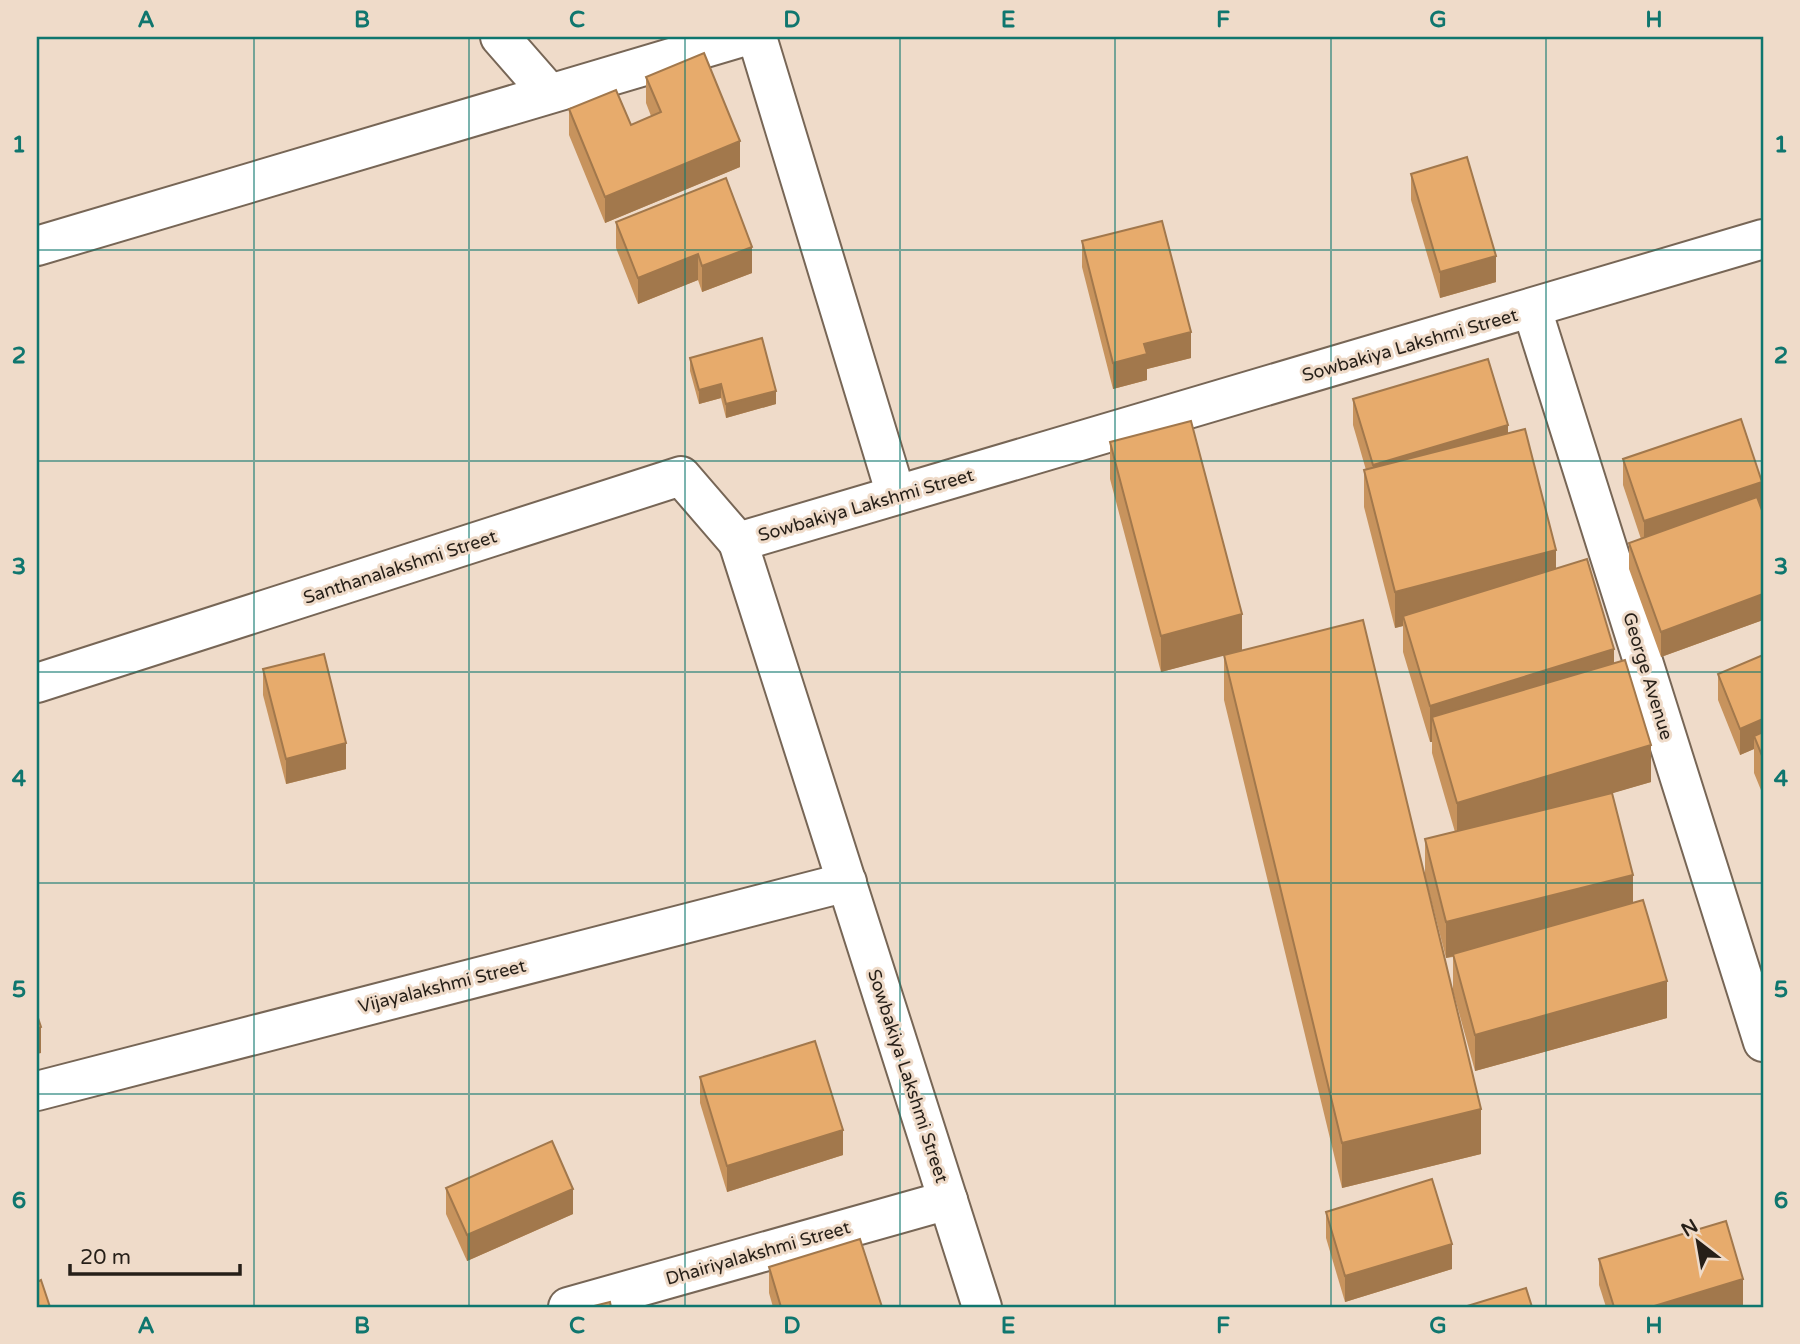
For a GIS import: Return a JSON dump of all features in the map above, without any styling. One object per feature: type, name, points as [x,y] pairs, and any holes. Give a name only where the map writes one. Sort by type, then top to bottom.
[{"type":"street","points":[[500,37],[549,93]]},
{"type":"street","points":[[37,246],[742,37]]},
{"type":"street","points":[[757,37],[896,495]]},
{"type":"street","name":"Sowbakiya Lakshmi Street","points":[[982,1307],[738,542],[1763,239]]},
{"type":"street","name":"George Avenue","points":[[1532,309],[1763,1042]]},
{"type":"street","name":"Santhanalakshmi Street","points":[[37,683],[681,477],[738,542]]},
{"type":"street","name":"Vijayalakshmi Street","points":[[37,1091],[847,882]]},
{"type":"street","name":"Dhairiyalakshmi Street","points":[[568,1307],[948,1200]]},
{"type":"building","points":[[704,53],[740,141],[605,197],[569,109],[616,90],[631,125],[661,112],[646,77]]},
{"type":"building","points":[[1467,157],[1496,256],[1440,272],[1411,174]]},
{"type":"building","points":[[726,178],[752,247],[702,266],[698,254],[638,278],[616,222]]},
{"type":"building","points":[[1162,221],[1191,332],[1144,344],[1147,354],[1113,363],[1082,241]]},
{"type":"building","points":[[762,338],[776,391],[726,404],[721,384],[699,390],[690,358]]},
{"type":"building","points":[[1488,359],[1508,425],[1373,465],[1353,399]]},
{"type":"building","points":[[1741,419],[1762,482],[1644,521],[1623,459]]},
{"type":"building","points":[[1191,421],[1242,614],[1161,636],[1110,442]]},
{"type":"building","points":[[1525,429],[1556,550],[1395,592],[1364,470]]},
{"type":"building","points":[[1757,497],[1763,513],[1763,594],[1661,632],[1629,543]]},
{"type":"building","points":[[1587,559],[1614,649],[1430,706],[1403,616]]},
{"type":"building","points":[[1363,620],[1481,1109],[1342,1143],[1224,655]]},
{"type":"building","points":[[324,654],[346,743],[286,759],[263,669]]},
{"type":"building","points":[[1763,655],[1763,719],[1740,729],[1718,674]]},
{"type":"building","points":[[1625,660],[1651,745],[1457,803],[1432,717]]},
{"type":"building","points":[[1763,732],[1763,758],[1754,736]]},
{"type":"building","points":[[1612,793],[1633,875],[1446,922],[1425,839]]},
{"type":"building","points":[[1643,900],[1667,981],[1475,1035],[1453,954]]},
{"type":"building","points":[[815,1041],[843,1130],[727,1166],[700,1077]]},
{"type":"building","points":[[552,1141],[573,1189],[467,1235],[446,1188]]},
{"type":"building","points":[[1432,1179],[1452,1244],[1345,1276],[1326,1212]]},
{"type":"building","points":[[1726,1221],[1743,1279],[1651,1307],[1614,1307],[1599,1259]]},
{"type":"building","points":[[860,1239],[882,1307],[781,1307],[769,1267]]},
{"type":"building","points":[[41,1280],[50,1307],[37,1307],[37,1282]]},
{"type":"building","points":[[1526,1288],[1532,1307],[1464,1307]]},
{"type":"building","points":[[610,1302],[611,1307],[590,1307]]}]
